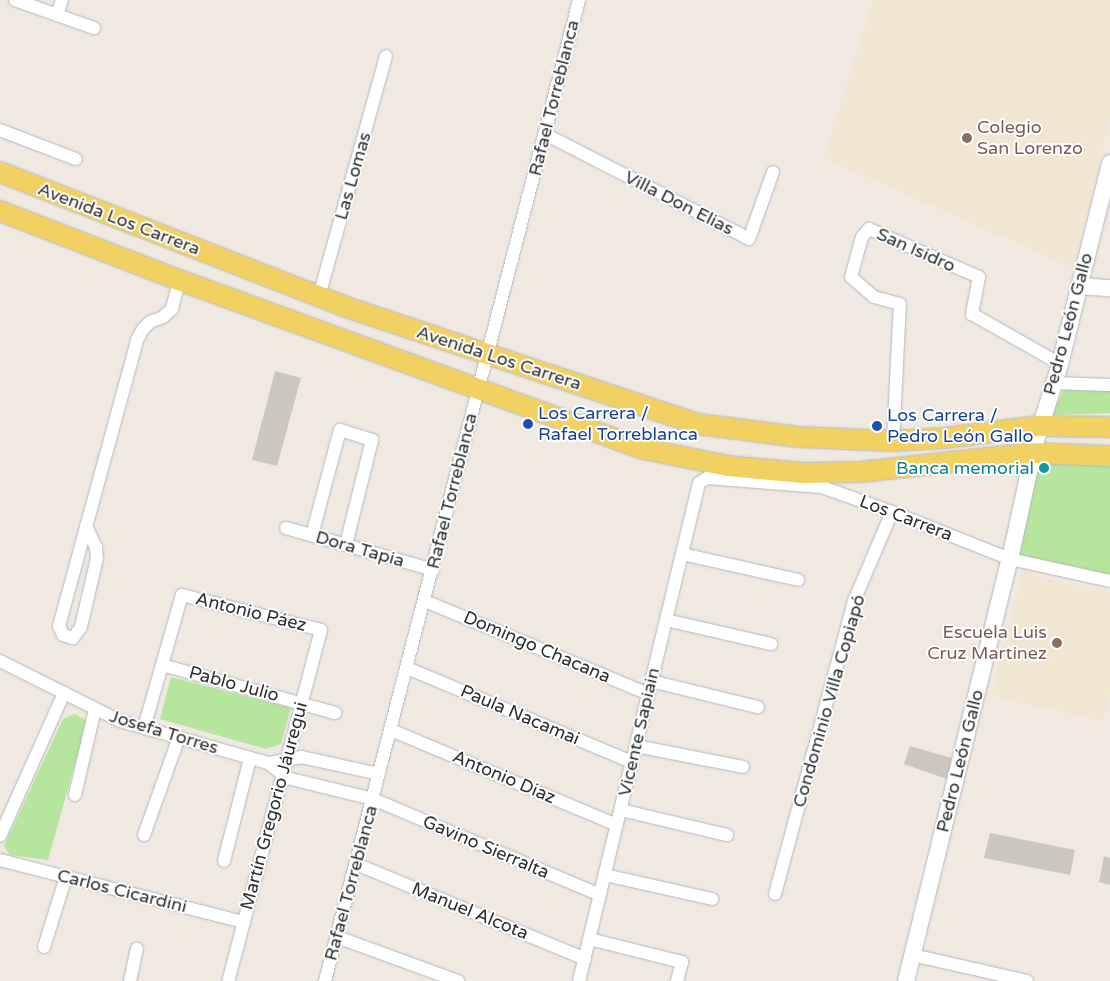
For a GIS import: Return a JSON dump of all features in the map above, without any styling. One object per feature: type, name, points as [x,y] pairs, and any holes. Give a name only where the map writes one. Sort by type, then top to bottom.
[{"type":"main road","name":"Avenida Los Carrera","points":[[0,172],[319,296],[487,355],[698,424],[799,437],[893,441],[944,438],[1040,426],[1110,427]]},
{"type":"main road","name":"Avenida Los Carrera","points":[[0,211],[179,280],[478,387],[644,449],[751,470],[803,473],[851,472],[1033,453],[1110,456]]},
{"type":"street","points":[[15,0],[94,28]]},
{"type":"street","points":[[57,15],[62,0]]},
{"type":"street","name":"Rafael Torreblanca","points":[[325,981],[425,601],[478,387],[579,0]]},
{"type":"street","name":"Las Lomas","points":[[319,296],[386,56]]},
{"type":"street","points":[[0,130],[76,159]]},
{"type":"street","name":"Villa Don Elias","points":[[545,134],[749,239],[773,172]]},
{"type":"street","name":"Pedro León Gallo","points":[[906,981],[1010,560],[1033,453],[1052,383],[1060,364],[1110,163]]},
{"type":"street","name":"San Isidro","points":[[893,441],[900,304],[874,298],[851,277],[862,237],[869,229],[979,277],[972,314],[1060,364]]},
{"type":"street","points":[[86,526],[96,547],[97,558],[81,627],[73,638],[63,635],[59,626],[86,526],[137,340],[143,329],[150,322],[163,317],[172,309],[179,280]]},
{"type":"street","points":[[1079,286],[1110,288]]},
{"type":"street","points":[[1052,383],[1110,385]]},
{"type":"street","points":[[312,535],[340,430],[372,440],[346,544]]},
{"type":"street","name":"Los Carrera","points":[[699,483],[707,478],[822,487],[892,512],[1010,560],[1110,581]]},
{"type":"street","name":"Vicente Sapiain","points":[[579,981],[699,483]]},
{"type":"street","name":"Condominio Villa Copiapó","points":[[776,894],[854,601],[892,512]]},
{"type":"street","name":"Dora Tapia","points":[[286,528],[433,570]]},
{"type":"street","points":[[682,554],[798,580]]},
{"type":"street","name":"Antonio Páez","points":[[162,664],[182,595],[321,630]]},
{"type":"street","name":"Domingo Chacana","points":[[425,601],[648,694]]},
{"type":"street","points":[[666,620],[771,644]]},
{"type":"street","name":"Martín Gregorio Jáuregui","points":[[228,981],[321,630]]},
{"type":"street","name":"Josefa Torres","points":[[0,661],[120,721],[268,762],[302,757],[379,774]]},
{"type":"street","points":[[144,728],[162,664]]},
{"type":"street","name":"Pablo Julio","points":[[162,664],[301,702],[334,713]]},
{"type":"street","name":"Paula Nacamai","points":[[407,668],[632,762]]},
{"type":"street","points":[[652,681],[758,707]]},
{"type":"street","points":[[0,836],[64,693]]},
{"type":"street","points":[[75,795],[95,710]]},
{"type":"street","name":"Antonio Diaz","points":[[391,730],[617,825]]},
{"type":"street","points":[[144,836],[179,737]]},
{"type":"street","points":[[636,746],[743,767]]},
{"type":"street","points":[[224,861],[250,758]]},
{"type":"street","name":"Josefa Torres","points":[[268,762],[288,778],[373,799]]},
{"type":"street","name":"Gavino Sierralta","points":[[373,799],[600,896]]},
{"type":"street","points":[[620,810],[727,835]]},
{"type":"street","name":"Carlos Cicardini","points":[[0,860],[244,922]]},
{"type":"street","name":"Manuel Alcota","points":[[356,864],[585,958]]},
{"type":"street","points":[[605,875],[712,899]]},
{"type":"street","points":[[44,947],[66,877]]},
{"type":"street","points":[[337,937],[458,981]]},
{"type":"street","points":[[589,939],[682,962],[677,981]]},
{"type":"street","points":[[130,981],[138,949]]},
{"type":"street","points":[[912,955],[1027,981]]},
{"type":"shaded area","name":"Colegio San Lorenzo","points":[[873,0],[1110,0],[1110,119],[1073,268],[823,158]]},
{"type":"shaded area","name":"Escuela Luis Cruz Martinez","points":[[1022,572],[1110,592],[1110,693],[1103,722],[992,696]]},
{"type":"green space","points":[[1065,387],[1110,389],[1110,413],[1052,415]]},
{"type":"green space","points":[[1036,457],[1110,459],[1110,578],[1018,558]]},
{"type":"green space","points":[[171,677],[291,708],[281,744],[266,749],[160,719]]},
{"type":"green space","points":[[75,714],[87,721],[48,860],[10,855],[4,846],[63,719]]},
{"type":"building","points":[[275,371],[301,378],[277,466],[252,460]]},
{"type":"building","points":[[910,746],[952,758],[947,779],[904,764]]},
{"type":"building","points":[[990,833],[1075,850],[1070,875],[984,858]]},
{"type":"building","points":[[1104,856],[1110,858],[1110,885],[1099,882]]},
{"type":"place","name":"Colegio San Lorenzo","points":[[967,138]]},
{"type":"place","name":"Los Carrera / Rafael Torreblanca","points":[[528,424]]},
{"type":"place","name":"Los Carrera / Pedro León Gallo","points":[[877,426]]},
{"type":"place","name":"Banca memorial","points":[[1044,468]]},
{"type":"place","name":"Escuela Luis Cruz Martinez","points":[[1057,643]]}]
